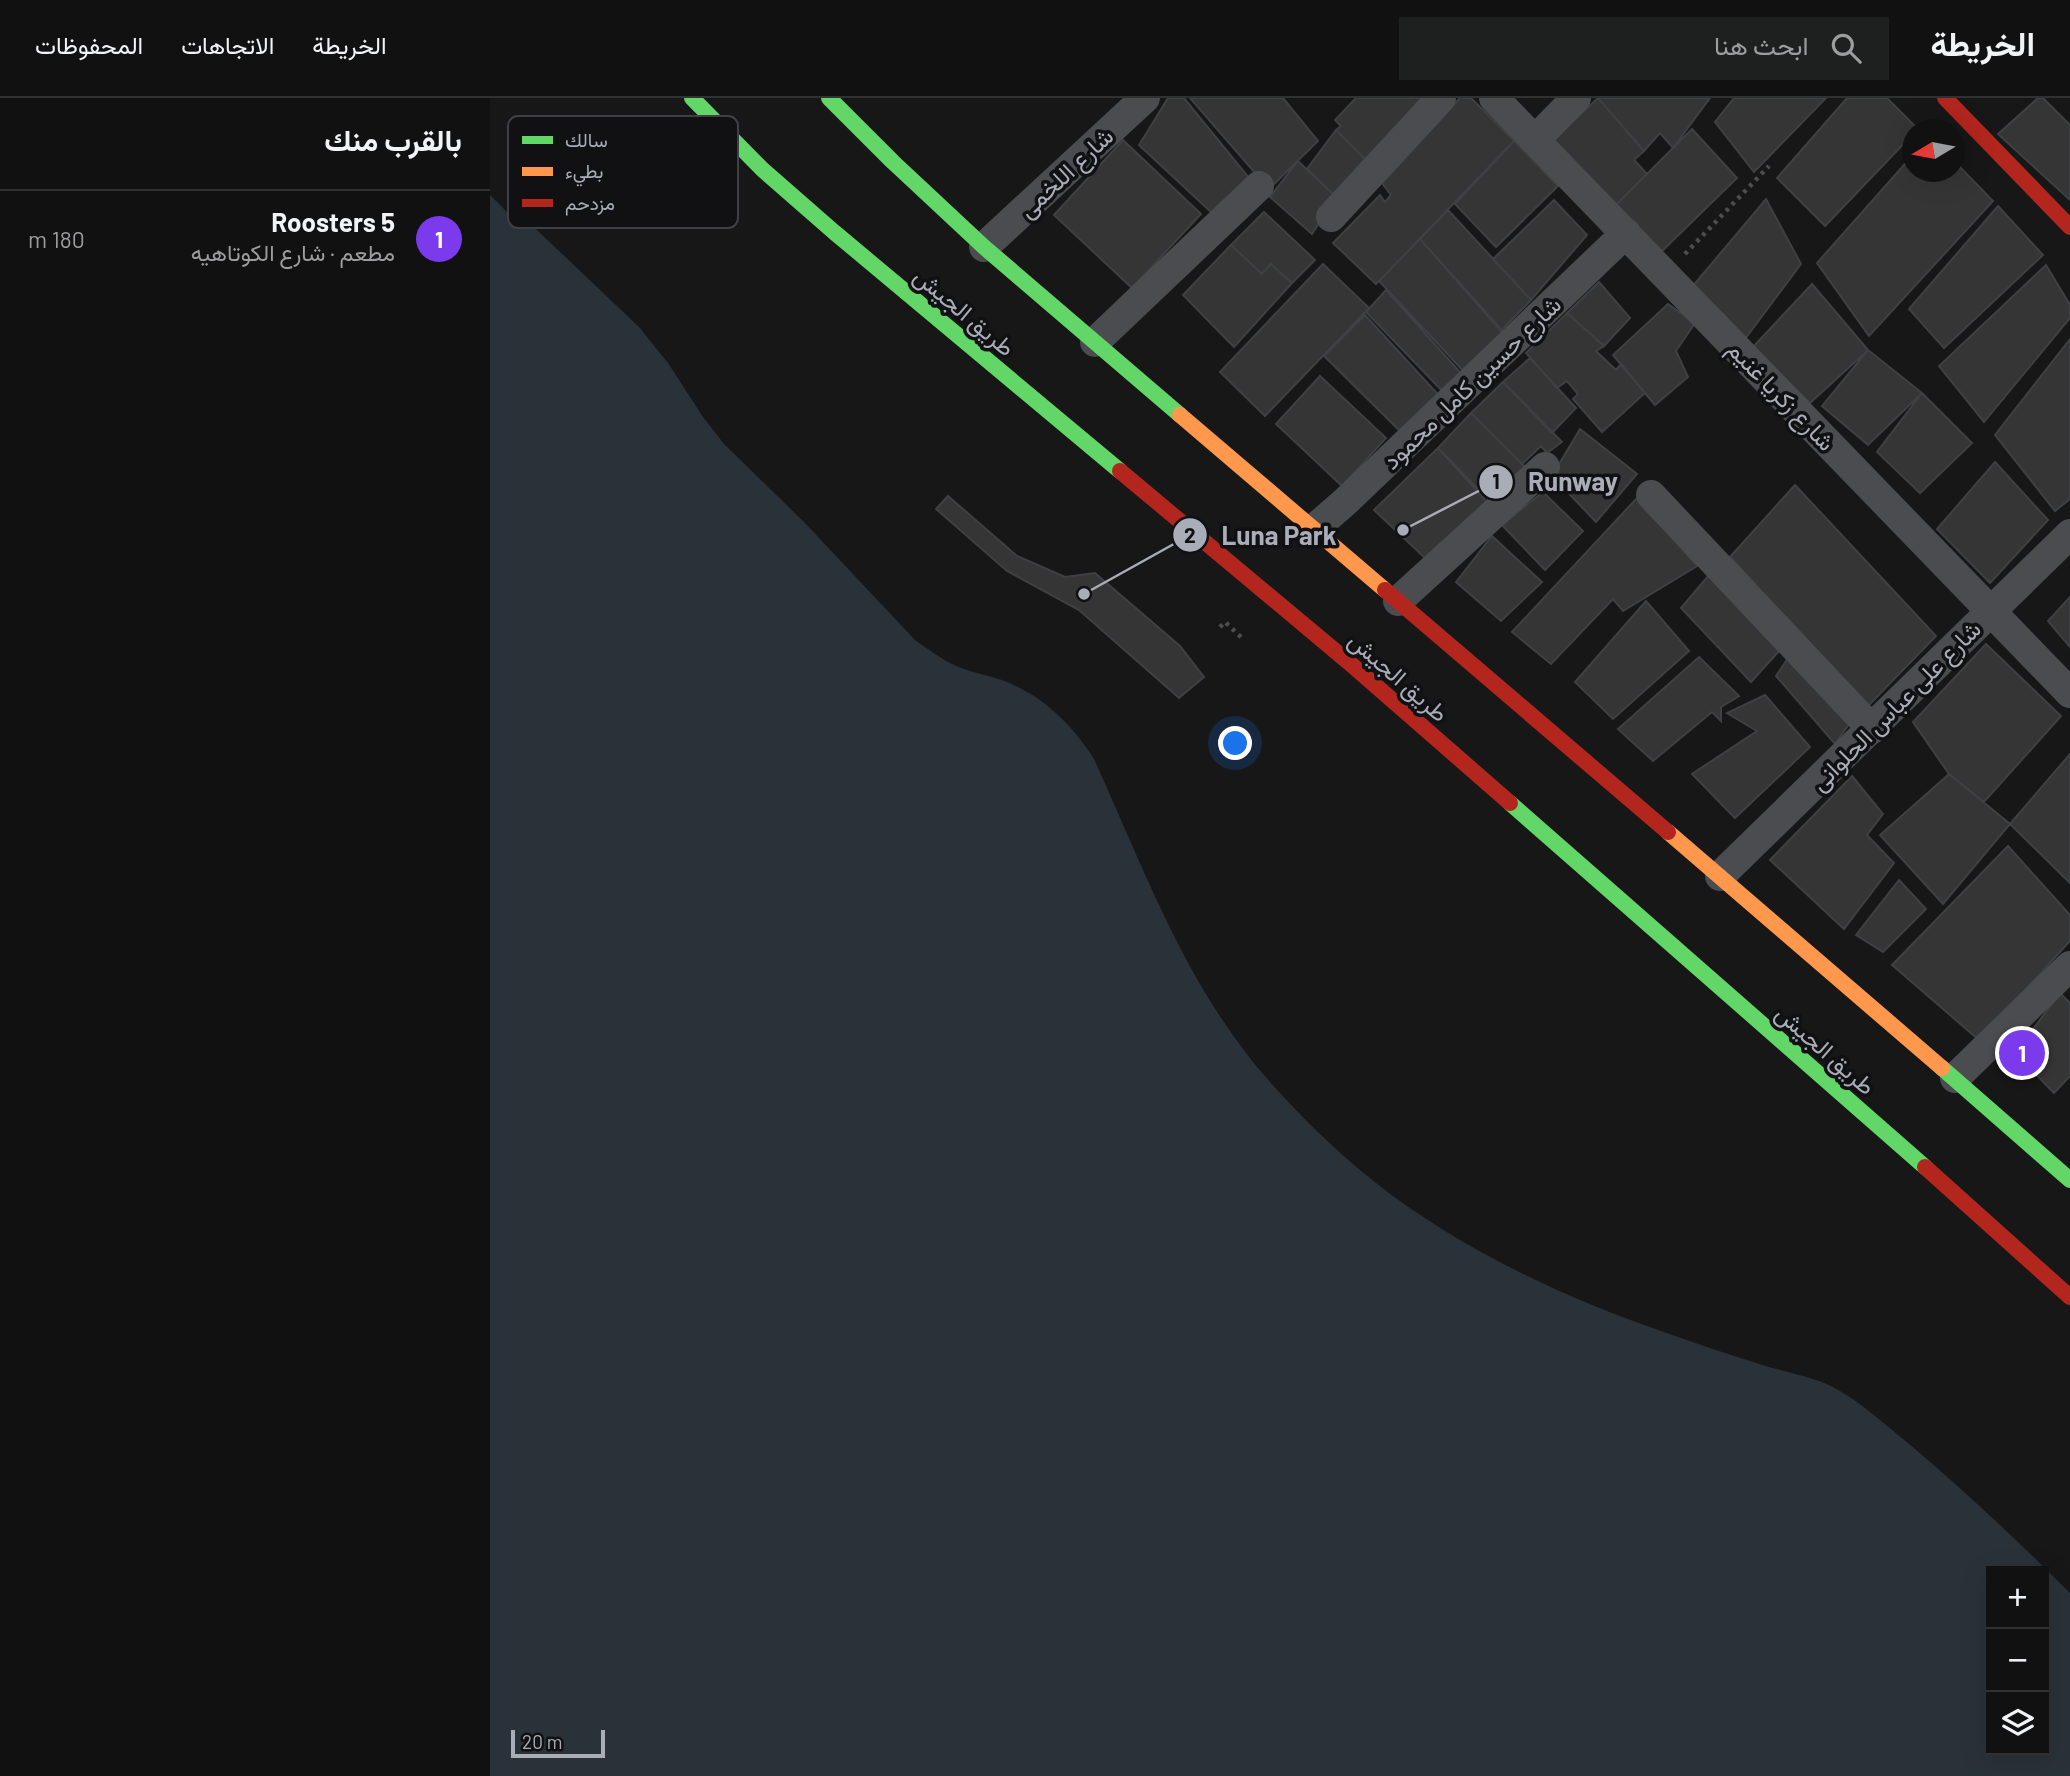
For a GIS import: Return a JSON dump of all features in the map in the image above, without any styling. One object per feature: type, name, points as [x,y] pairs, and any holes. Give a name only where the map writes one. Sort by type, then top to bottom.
[{"type":"main road","name":"طريق الجيش","points":[[692,98],[710,116]]},
{"type":"main road","points":[[829,98],[984,247],[1720,876],[2070,1180]]},
{"type":"main road","points":[[1944,98],[2070,227]]},
{"type":"main road","name":"طريق الجيش","points":[[738,145],[834,232],[1352,665],[1866,1114],[2070,1297]]},
{"type":"street","name":"شارع اللخمى","points":[[984,247],[1145,98]]},
{"type":"street","points":[[1331,217],[1441,98]]},
{"type":"street","name":"شارع زكريا غنيم","points":[[1494,98],[2070,693]]},
{"type":"street","points":[[1535,140],[1576,98]]},
{"type":"street","points":[[1095,342],[1259,186]]},
{"type":"street","name":"شارع حسين كامل محمود","points":[[1314,529],[1626,233]]},
{"type":"street","points":[[1398,601],[1545,467]]},
{"type":"street","points":[[1651,495],[1871,730]]},
{"type":"street","name":"شارع على عباس الحلوانى","points":[[1720,876],[2070,534]]},
{"type":"street","points":[[1955,1078],[2070,967]]},
{"type":"path","points":[[1665,274],[1769,166]]},
{"type":"path","points":[[1220,627],[1225,622],[1242,638]]},
{"type":"shaded area","points":[[490,195],[508,213],[508,228],[535,228],[639,327],[668,363],[724,444],[804,522],[915,640],[956,666],[1017,686],[1043,702],[1076,734],[1094,759],[1170,928],[1215,1008],[1270,1082],[1348,1160],[1441,1228],[1512,1269],[1550,1287],[1624,1318],[1833,1387],[1872,1413],[1908,1443],[2043,1566],[1986,1566],[1986,1755],[2049,1755],[2049,1572],[2070,1593],[2070,1776],[490,1776]]},
{"type":"building","points":[[1168,98],[1184,98],[1254,184],[1213,214],[1139,145]]},
{"type":"building","points":[[1190,98],[1283,98],[1318,141],[1269,189]]},
{"type":"building","points":[[1356,98],[1423,98],[1373,167],[1336,130],[1341,126],[1335,120]]},
{"type":"building","points":[[1460,98],[1471,98],[1514,141],[1376,284],[1333,243],[1380,195],[1385,202],[1391,195],[1382,183]]},
{"type":"building","points":[[1598,98],[1644,151],[1634,160],[1647,174],[1614,207],[1551,142]]},
{"type":"building","points":[[1598,98],[1710,98],[1673,148],[1660,133],[1644,151]]},
{"type":"building","points":[[1734,98],[1826,98],[1754,172],[1715,122]]},
{"type":"building","points":[[1847,98],[1887,98],[1908,119],[1902,119],[1902,145],[1825,226],[1777,178]]},
{"type":"building","points":[[2038,98],[2043,98],[2070,125],[2070,200],[1998,134]]},
{"type":"building","points":[[1692,129],[1737,178],[1660,253],[1614,207]]},
{"type":"building","points":[[1336,130],[1370,164],[1336,197],[1307,169]]},
{"type":"building","points":[[1123,140],[1201,214],[1132,288],[1054,215]]},
{"type":"building","points":[[1514,141],[1558,186],[1496,247],[1455,204]]},
{"type":"building","points":[[1298,161],[1336,197],[1312,234],[1270,197]]},
{"type":"building","points":[[1902,167],[1902,182],[1965,182],[1965,172],[1993,201],[1869,336],[1817,263]]},
{"type":"building","points":[[1766,199],[1801,264],[1745,339],[1692,287]]},
{"type":"building","points":[[1554,200],[1587,235],[1531,300],[1493,259]]},
{"type":"building","points":[[1998,206],[2043,255],[1944,348],[1909,309]]},
{"type":"building","points":[[1448,210],[1531,300],[1501,331],[1420,239]]},
{"type":"building","points":[[1264,212],[1315,260],[1292,283],[1271,264],[1262,274],[1231,245]]},
{"type":"building","points":[[1420,239],[1507,336],[1468,376],[1379,281]]},
{"type":"building","points":[[1231,245],[1262,274],[1271,264],[1292,283],[1234,347],[1183,295]]},
{"type":"building","points":[[1323,264],[1369,308],[1265,416],[1220,372]]},
{"type":"building","points":[[2046,265],[2070,305],[2070,318],[1984,422],[1939,366]]},
{"type":"building","points":[[1599,282],[1630,318],[1604,346],[1567,313]]},
{"type":"building","points":[[1812,284],[1868,350],[1810,403],[1753,347]]},
{"type":"building","points":[[1386,290],[1467,380],[1449,398],[1366,312]]},
{"type":"building","points":[[1668,304],[1695,323],[1676,351],[1688,377],[1655,405],[1613,355]]},
{"type":"building","points":[[1567,313],[1604,346],[1596,351],[1616,370],[1621,364],[1645,393],[1602,432],[1573,399],[1578,394],[1567,381],[1557,388],[1526,353]]},
{"type":"building","points":[[1365,315],[1444,401],[1406,437],[1324,356]]},
{"type":"building","points":[[2070,339],[2070,499],[2055,511],[1995,435]]},
{"type":"building","points":[[1868,350],[1922,393],[1868,445],[1822,406]]},
{"type":"building","points":[[1530,358],[1576,408],[1552,433],[1503,382]]},
{"type":"building","points":[[1320,376],[1386,438],[1342,486],[1276,424]]},
{"type":"building","points":[[1503,382],[1562,442],[1547,453],[1541,446],[1522,464],[1471,413]]},
{"type":"building","points":[[1922,393],[1972,443],[1920,493],[1877,452]]},
{"type":"building","points":[[1471,413],[1526,468],[1492,503],[1438,448]]},
{"type":"building","points":[[1580,429],[1637,474],[1596,522],[1552,476]]},
{"type":"building","points":[[1438,448],[1488,503],[1427,560],[1374,510]]},
{"type":"building","points":[[1995,462],[2048,520],[1990,583],[1937,529]]},
{"type":"building","points":[[1795,485],[1936,636],[1868,706],[1730,557]]},
{"type":"building","points":[[1543,492],[1583,531],[1545,570],[1502,525]]},
{"type":"building","points":[[948,496],[1017,556],[1065,577],[1095,573],[1180,646],[1204,677],[1179,698],[1079,610],[1007,571],[936,509]]},
{"type":"building","points":[[1637,498],[1697,566],[1623,611],[1613,599],[1551,664],[1512,632]]},
{"type":"building","points":[[1492,536],[1542,582],[1501,621],[1456,582]]},
{"type":"building","points":[[1709,575],[1780,650],[1751,682],[1681,608]]},
{"type":"building","points":[[2070,597],[2070,647],[2048,621]]},
{"type":"building","points":[[1646,601],[1689,651],[1613,719],[1575,682]]},
{"type":"building","points":[[1986,644],[2061,716],[1984,802],[1949,774],[1913,722]]},
{"type":"building","points":[[1699,657],[1739,696],[1721,707],[1721,721],[1712,712],[1653,761],[1618,729]]},
{"type":"building","points":[[1788,658],[1849,724],[1835,744],[1776,676]]},
{"type":"building","points":[[1765,695],[1810,747],[1735,818],[1692,774],[1757,731],[1727,713]]},
{"type":"building","points":[[2070,754],[2070,883],[2010,824]]},
{"type":"building","points":[[1949,774],[2010,824],[1943,904],[1880,835]]},
{"type":"building","points":[[1852,776],[1883,814],[1867,835],[1894,863],[1844,929],[1770,860]]},
{"type":"building","points":[[2008,846],[2070,915],[2070,941],[1979,1040],[1892,965]]},
{"type":"building","points":[[1899,880],[1926,909],[1883,952],[1856,935]]},
{"type":"building","points":[[2060,993],[2070,1003],[2070,1076],[2054,1093],[2015,1053]]},
{"type":"traffic: fast","points":[[692,98],[710,116]]},
{"type":"traffic: fast","points":[[829,98],[984,247],[1180,415]]},
{"type":"traffic: fast","points":[[738,145],[834,232],[1120,471]]},
{"type":"traffic: fast","points":[[1510,803],[1925,1167]]},
{"type":"traffic: fast","points":[[1942,1068],[2070,1180]]},
{"type":"traffic: slow","points":[[1180,415],[1385,590]]},
{"type":"traffic: slow","points":[[1668,832],[1942,1068]]},
{"type":"traffic: jam","points":[[1945,98],[2070,227]]},
{"type":"traffic: jam","points":[[1120,471],[1352,665],[1510,803]]},
{"type":"traffic: jam","points":[[1385,590],[1668,832]]},
{"type":"traffic: jam","points":[[1925,1167],[2070,1297]]},
{"type":"place","name":"Runway","points":[[1403,530]]},
{"type":"place","name":"Luna Park","points":[[1084,594]]},
{"type":"place","name":"5 Roosters","points":[[2022,1053]]}]
